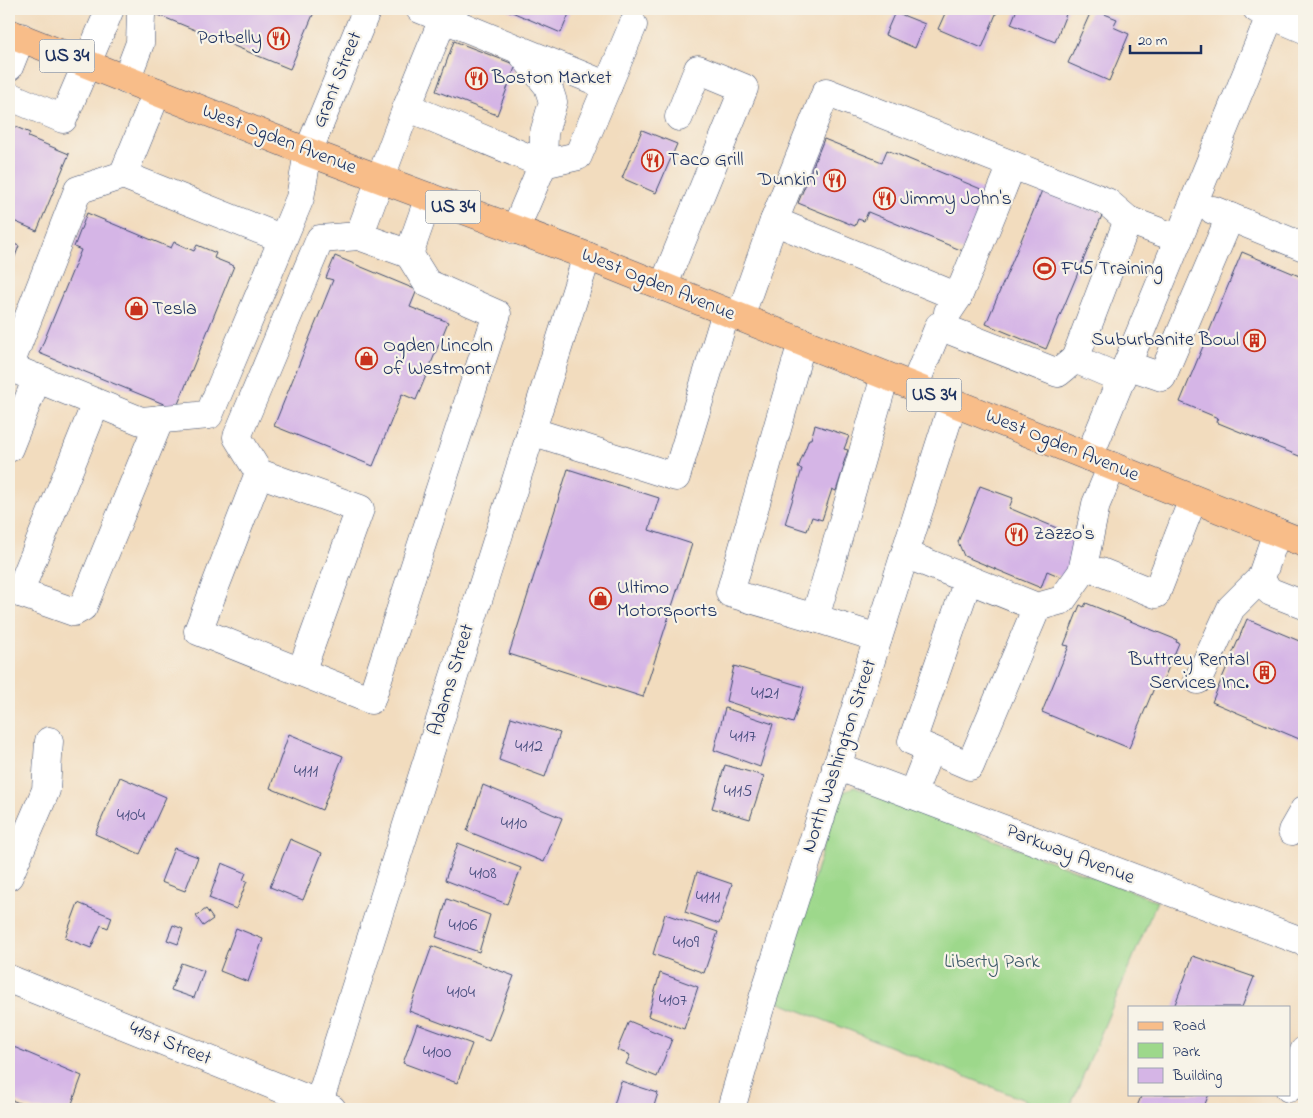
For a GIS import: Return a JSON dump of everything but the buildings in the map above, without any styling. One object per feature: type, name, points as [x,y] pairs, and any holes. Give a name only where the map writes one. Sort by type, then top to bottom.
[{"type":"main road","name":"West Ogden Avenue","points":[[15,35],[308,152],[587,256],[1304,543]]},
{"type":"street","points":[[9,96],[63,119],[110,9]]},
{"type":"street","points":[[126,80],[140,43],[141,14],[143,9]]},
{"type":"street","name":"Grant Street","points":[[160,419],[209,415],[300,198],[308,152],[367,9]]},
{"type":"street","points":[[905,554],[1037,607],[1062,600],[1082,572],[1096,504],[1100,462],[1125,372],[1194,202],[1267,11],[1304,29]]},
{"type":"street","points":[[359,236],[407,107],[432,14],[608,86]]},
{"type":"street","points":[[407,107],[543,164],[578,156],[633,25]]},
{"type":"street","points":[[9,67],[15,35]]},
{"type":"street","points":[[515,230],[543,164],[544,133],[553,102],[548,86],[519,50]]},
{"type":"street","points":[[663,287],[744,88],[698,69],[679,117]]},
{"type":"street","points":[[123,175],[157,92]]},
{"type":"street","points":[[531,431],[676,477],[733,315],[774,221],[826,92],[1107,202],[1128,220],[1179,238]]},
{"type":"street","points":[[914,387],[939,326],[958,297],[1012,165]]},
{"type":"street","points":[[96,403],[14,591],[74,612],[83,607],[160,419],[141,421],[9,367],[78,190],[123,175],[283,239]]},
{"type":"street","points":[[409,254],[429,197]]},
{"type":"street","points":[[1194,202],[1304,247]]},
{"type":"street","points":[[1075,359],[1125,372],[1162,377],[1230,217]]},
{"type":"street","points":[[939,326],[1058,373],[1075,359],[1128,220]]},
{"type":"street","points":[[774,221],[958,297]]},
{"type":"street","points":[[259,473],[198,631],[371,700],[497,314],[427,283],[409,254],[359,236],[320,239],[237,437],[259,473],[360,510],[301,672]]},
{"type":"street","name":"Adams Street","points":[[323,1108],[531,431],[587,256]]},
{"type":"street","points":[[802,342],[730,593],[878,638]]},
{"type":"street","points":[[815,618],[885,376]]},
{"type":"street","points":[[9,448],[37,378]]},
{"type":"street","name":"North Washington Street","points":[[731,1109],[759,1010],[952,403]]},
{"type":"street","points":[[1101,572],[1156,594],[1193,499]]},
{"type":"street","points":[[1198,680],[1231,608],[1261,578],[1276,532]]},
{"type":"street","points":[[1261,578],[1262,584],[1271,592],[1304,605]]},
{"type":"street","points":[[968,580],[912,741],[970,766],[1037,607]]},
{"type":"street","points":[[9,876],[46,790],[49,741]]},
{"type":"street","points":[[912,796],[930,749]]},
{"type":"street","name":"Parkway Avenue","points":[[836,766],[1304,942]]},
{"type":"street","name":"41st Street","points":[[9,979],[323,1108]]},
{"type":"street","points":[[1290,1086],[1304,1051]]},
{"type":"street","points":[[1280,1109],[1285,1096]]},
{"type":"green space","name":"Liberty Park","points":[[854,787],[1157,901],[1069,1109],[1047,1109],[776,1001],[838,801],[844,792]]},
{"type":"place","name":"Potbelly","points":[[278,38]]},
{"type":"place","name":"Boston Market","points":[[476,78]]},
{"type":"place","name":"Taco Grill","points":[[652,160]]},
{"type":"place","name":"Dunkin'","points":[[834,180]]},
{"type":"place","name":"Jimmy John's","points":[[884,199]]},
{"type":"place","name":"F45 Training","points":[[1045,269]]},
{"type":"place","name":"Tesla","points":[[136,309]]},
{"type":"place","name":"Suburbanite Bowl","points":[[1255,340]]},
{"type":"place","name":"Ogden Lincoln of Westmont","points":[[367,358]]},
{"type":"place","name":"Zazzo's","points":[[1017,534]]},
{"type":"place","name":"Ultimo Motorsports","points":[[601,599]]},
{"type":"place","name":"Buttrey Rental Services Inc.","points":[[1265,672]]}]
